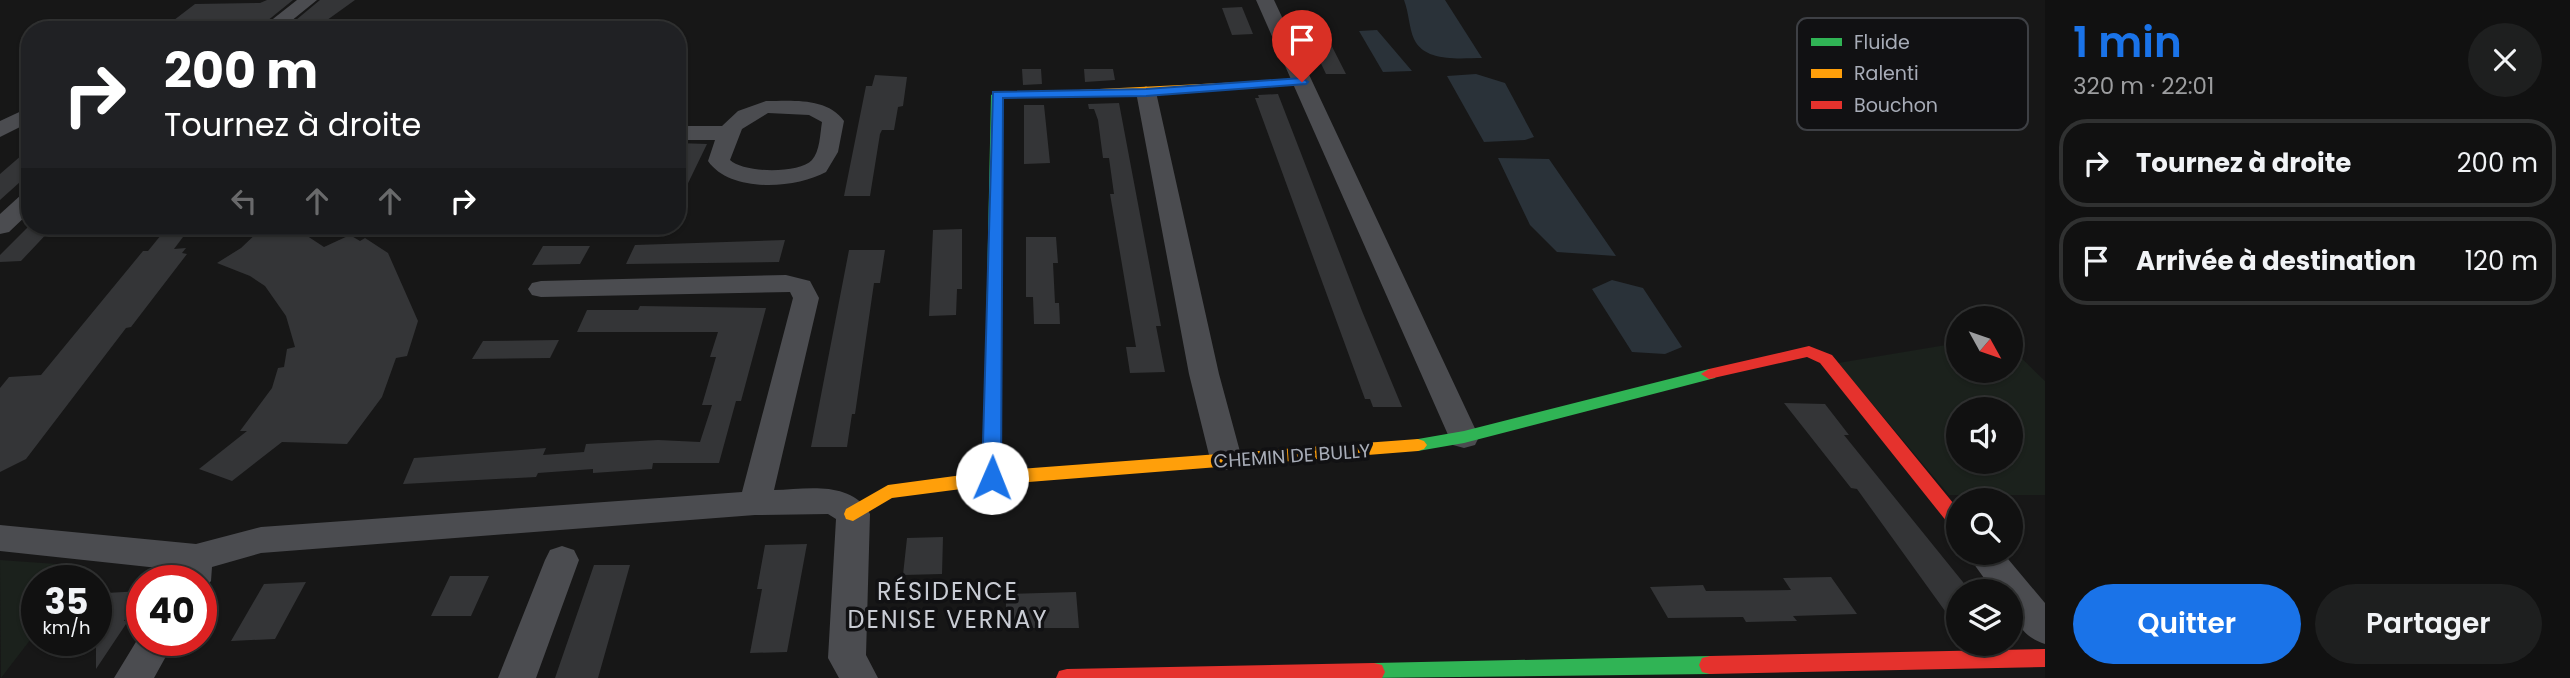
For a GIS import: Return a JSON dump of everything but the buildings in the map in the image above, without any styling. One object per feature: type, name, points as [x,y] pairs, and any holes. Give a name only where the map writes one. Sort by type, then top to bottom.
[{"type":"street","points":[[280,21],[308,0]]},
{"type":"street","points":[[1265,0],[1464,437]]},
{"type":"street","points":[[992,478],[997,95],[1146,92],[1302,82]]},
{"type":"street","points":[[1146,92],[1204,373],[1226,459]]},
{"type":"street","points":[[766,107],[811,108],[827,113],[834,121],[825,159],[816,169],[802,175],[740,175],[729,172],[719,161],[728,134],[736,120],[766,107]]},
{"type":"street","points":[[0,130],[21,118]]},
{"type":"street","points":[[686,133],[728,134]]},
{"type":"street","points":[[0,227],[21,209]]},
{"type":"street","points":[[541,289],[786,283],[802,287],[806,298],[755,503]]},
{"type":"street","name":"CHEMIN DE BULLY","points":[[853,513],[888,492],[992,478],[1178,466],[1226,459],[1403,449],[1464,437],[1791,353],[1809,351],[1826,359],[1946,507]]},
{"type":"street","points":[[204,565],[261,540],[755,503],[834,501],[853,513],[847,658],[859,678]]},
{"type":"street","points":[[0,538],[170,565]]},
{"type":"street","points":[[517,678],[562,560]]},
{"type":"street","points":[[1993,565],[2045,629]]},
{"type":"street","points":[[133,678],[147,656]]},
{"type":"street","points":[[1067,678],[2045,658]]},
{"type":"shaded area","points":[[1404,0],[1445,0],[1482,58],[1444,58],[1419,47],[1411,30]]},
{"type":"shaded area","points":[[1377,30],[1412,71],[1383,72],[1359,31]]},
{"type":"shaded area","points":[[1476,74],[1505,83],[1534,137],[1484,142],[1447,76]]},
{"type":"shaded area","points":[[1498,158],[1549,159],[1616,256],[1557,252],[1530,225]]},
{"type":"shaded area","points":[[1612,280],[1643,288],[1682,347],[1665,354],[1632,352],[1592,289]]},
{"type":"shaded area","points":[[1946,345],[1946,383],[2023,383],[2023,360],[2045,381],[2045,495],[2023,495],[2023,488],[1946,488],[1946,491],[1838,363]]},
{"type":"shaded area","points":[[0,560],[71,565],[21,565],[21,652],[1,678]]},
{"type":"traffic: fast","points":[[992,478],[997,95],[1079,93]]},
{"type":"traffic: fast","points":[[1418,445],[1464,437],[1709,374]]},
{"type":"traffic: fast","points":[[1374,672],[1710,665]]},
{"type":"traffic: slow","points":[[1079,93],[1302,82]]},
{"type":"traffic: slow","points":[[853,514],[888,492],[992,478],[1418,445]]},
{"type":"traffic: jam","points":[[1709,374],[1809,351],[1826,359],[1946,507]]},
{"type":"traffic: jam","points":[[1710,665],[2045,658]]},
{"type":"traffic: jam","points":[[1067,678],[1374,672]]},
{"type":"district","name":"RÉSIDENCE DENISE VERNAY","points":[[948,605]]},
{"type":"route","points":[[992,478],[997,95],[1012,92],[1146,92],[1302,82]]}]
